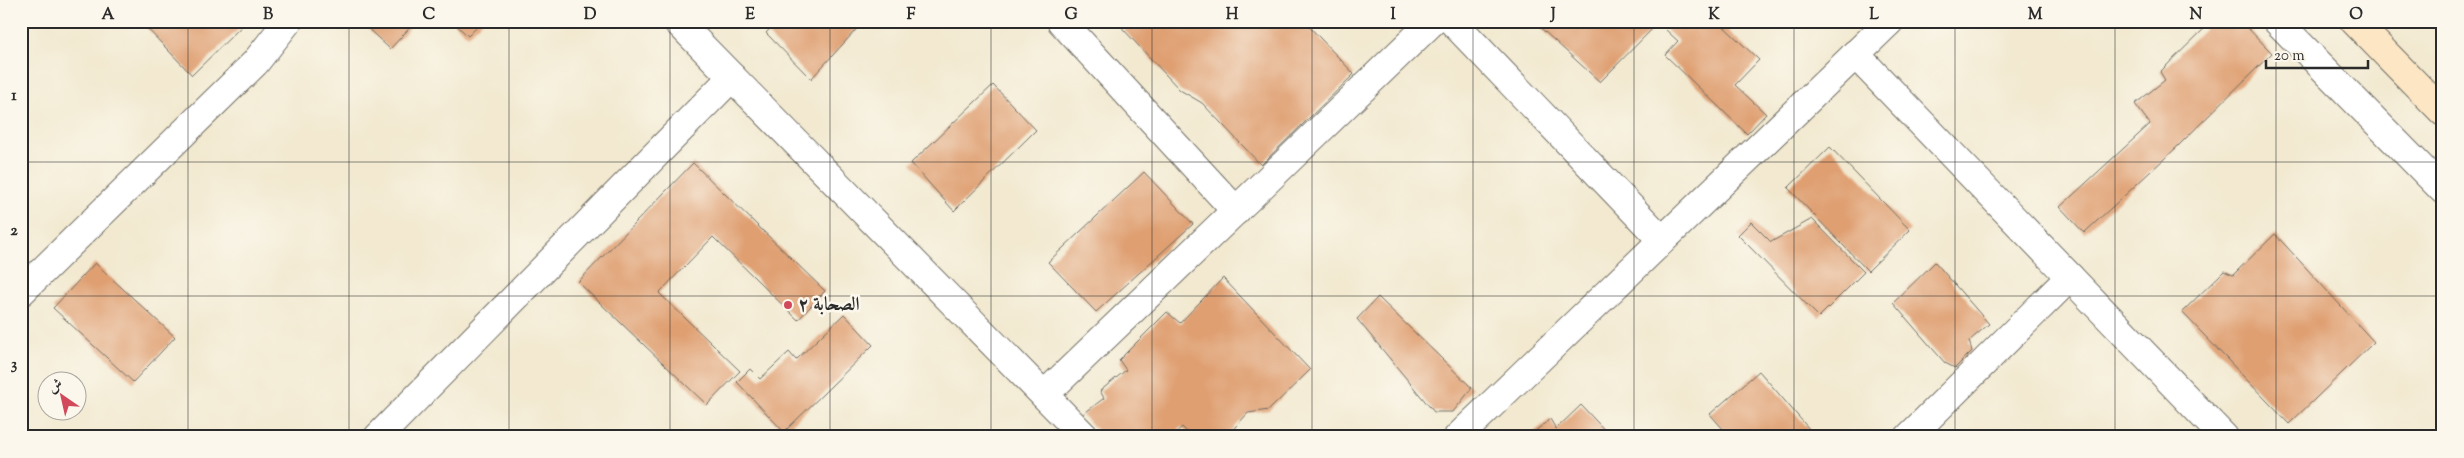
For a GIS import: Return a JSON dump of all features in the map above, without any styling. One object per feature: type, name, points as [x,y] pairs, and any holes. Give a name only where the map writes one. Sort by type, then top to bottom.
[{"type":"main road","points":[[2354,21],[2443,112]]},
{"type":"street","points":[[21,292],[255,64],[288,21]]},
{"type":"street","points":[[677,21],[1044,395],[1079,435]]},
{"type":"street","points":[[1061,21],[1236,211]]},
{"type":"street","points":[[1044,395],[1433,21]]},
{"type":"street","points":[[1452,21],[1662,240]]},
{"type":"street","points":[[1458,437],[1890,21]]},
{"type":"street","points":[[2277,21],[2443,190]]},
{"type":"street","points":[[1855,54],[2224,437]]},
{"type":"street","points":[[378,437],[732,78]]},
{"type":"street","points":[[1909,437],[2070,277]]},
{"type":"building","points":[[140,21],[247,21],[192,75]]},
{"type":"building","points":[[360,21],[416,21],[390,49]]},
{"type":"building","points":[[452,21],[483,21],[468,36]]},
{"type":"building","points":[[777,21],[864,21],[811,79],[766,33]]},
{"type":"building","points":[[1121,21],[1304,21],[1354,74],[1261,165],[1202,103],[1180,90],[1123,29]]},
{"type":"building","points":[[1533,21],[1660,21],[1600,82]]},
{"type":"building","points":[[1675,21],[1718,21],[1759,60],[1735,85],[1766,114],[1747,134],[1665,55],[1678,41],[1666,30]]},
{"type":"building","points":[[2212,21],[2241,21],[2272,53],[2177,147],[2084,233],[2060,207],[2150,124],[2135,104],[2165,80],[2160,72]]},
{"type":"building","points":[[993,85],[1036,130],[954,211],[911,163]]},
{"type":"building","points":[[1830,147],[1910,230],[1868,271],[1788,188]]},
{"type":"building","points":[[693,163],[825,291],[798,320],[713,237],[659,293],[740,371],[707,405],[578,282]]},
{"type":"building","points":[[1144,172],[1193,224],[1096,312],[1048,262]]},
{"type":"building","points":[[1812,219],[1864,272],[1819,317],[1738,235],[1751,222],[1771,242]]},
{"type":"building","points":[[2275,234],[2374,342],[2289,424],[2182,312],[2224,271],[2233,275]]},
{"type":"building","points":[[1935,262],[1989,324],[1969,341],[1972,351],[1955,368],[1945,363],[1893,303]]},
{"type":"building","points":[[95,263],[175,337],[133,382],[53,308]]},
{"type":"building","points":[[1223,278],[1310,370],[1269,410],[1248,413],[1226,437],[1192,437],[1182,427],[1171,437],[1103,437],[1082,415],[1104,398],[1100,391],[1126,370],[1119,360],[1167,312],[1180,323]]},
{"type":"building","points":[[1378,297],[1472,388],[1453,412],[1434,412],[1357,319]]},
{"type":"building","points":[[844,314],[873,345],[784,432],[737,382],[750,369],[760,379],[789,352],[796,360]]},
{"type":"building","points":[[1759,371],[1816,437],[1730,437],[1710,414]]},
{"type":"building","points":[[1581,405],[1611,437],[1528,437],[1550,419],[1556,429]]},
{"type":"place","name":"الصحابة ٢","points":[[788,305]]}]
